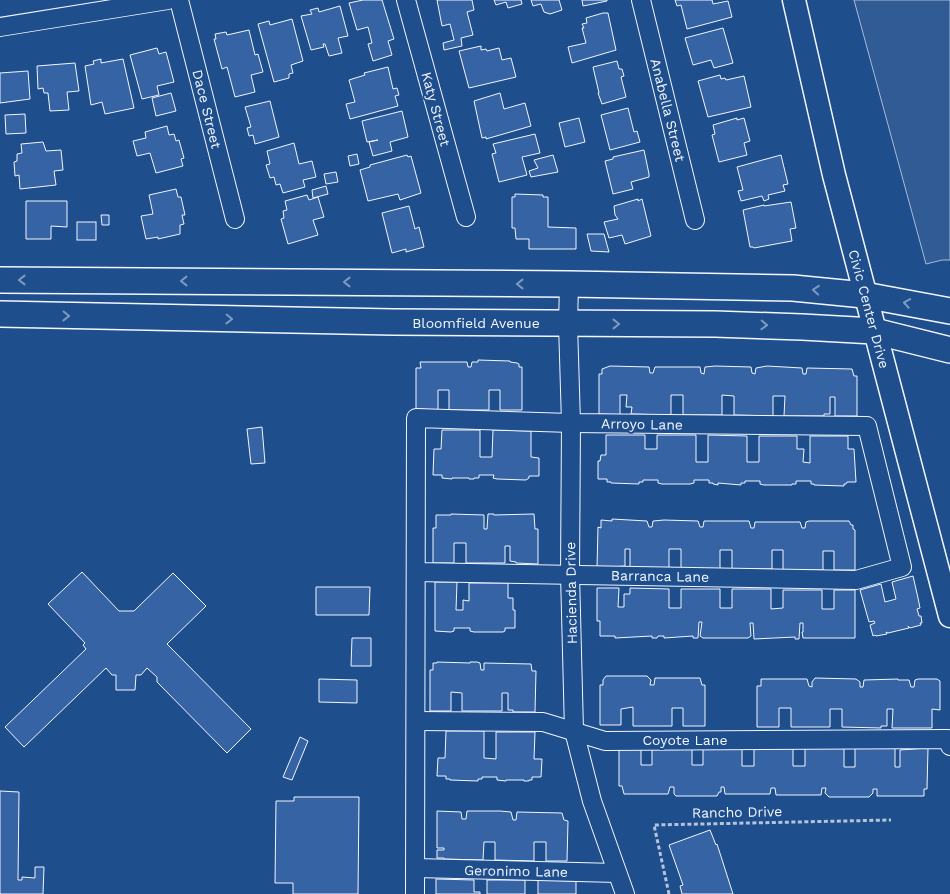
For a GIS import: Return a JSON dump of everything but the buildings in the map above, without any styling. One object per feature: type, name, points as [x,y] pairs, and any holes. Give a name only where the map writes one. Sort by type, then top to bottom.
[{"type":"main road","points":[[0,280],[569,284],[793,288],[864,295],[950,311]]},
{"type":"main road","points":[[393,322],[396,283]]},
{"type":"main road","name":"Bloomfield Avenue","points":[[0,314],[393,322],[715,324],[802,327],[874,331],[950,350]]},
{"type":"street","points":[[0,27],[168,0]]},
{"type":"street","name":"Dace Street","points":[[179,0],[235,219]]},
{"type":"street","name":"Katy Street","points":[[406,0],[466,217]]},
{"type":"street","name":"Anabella Street","points":[[641,0],[695,220]]},
{"type":"street","name":"Civic Center Drive","points":[[794,0],[864,295],[950,616]]},
{"type":"street","name":"Hacienda Drive","points":[[569,284],[568,324],[572,424],[570,574],[574,731],[592,801],[625,894]]},
{"type":"street","name":"Arroyo Lane","points":[[416,572],[416,418],[572,424],[867,426],[902,567]]},
{"type":"street","name":"Barranca Lane","points":[[416,572],[856,580],[902,567]]},
{"type":"street","points":[[415,894],[416,572]]},
{"type":"street","name":"Coyote Lane","points":[[416,721],[543,722],[605,741],[948,738],[950,746]]},
{"type":"street","name":"Geronimo Lane","points":[[416,868],[617,873]]},
{"type":"path","name":"Rancho Drive","points":[[669,894],[654,825],[891,820]]},
{"type":"shaded area","points":[[854,0],[950,0],[950,260],[926,264]]}]
